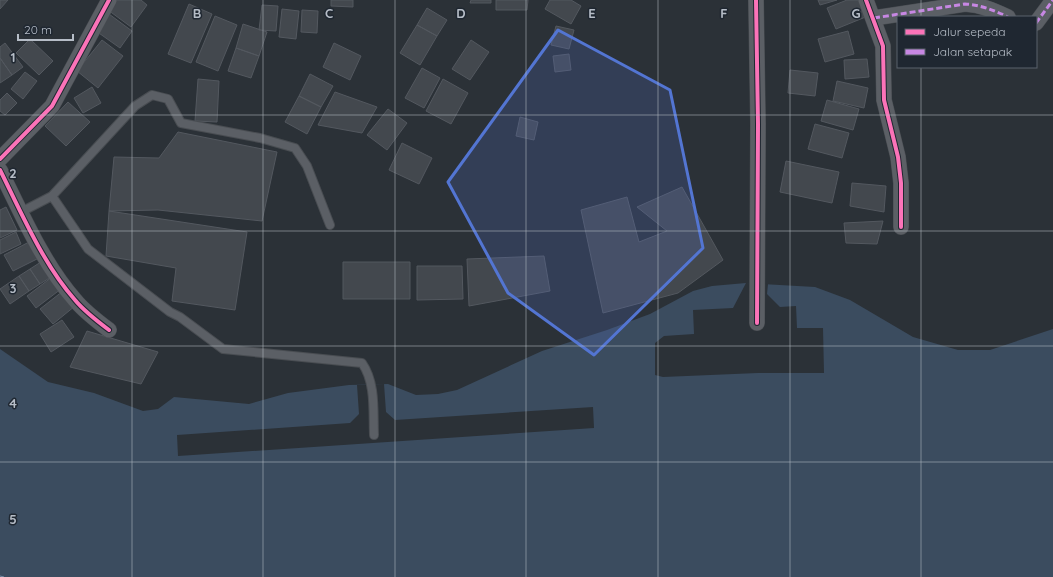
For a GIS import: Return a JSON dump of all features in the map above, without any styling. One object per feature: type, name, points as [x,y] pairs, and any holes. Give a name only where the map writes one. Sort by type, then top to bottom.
[{"type":"street","points":[[0,159],[52,106],[109,0]]},
{"type":"street","points":[[756,0],[758,124],[757,323]]},
{"type":"street","points":[[866,0],[874,18],[884,55],[884,100],[898,157],[901,183],[901,226]]},
{"type":"street","points":[[1037,22],[1053,0]]},
{"type":"street","points":[[874,18],[965,4],[990,8],[1006,16]]},
{"type":"street","points":[[0,170],[21,212],[65,288],[75,301],[109,330]]},
{"type":"lane","points":[[21,212],[52,196],[135,106],[152,95],[168,99],[181,123],[260,138],[295,148],[308,166],[330,225]]},
{"type":"lane","points":[[52,196],[88,249],[170,312],[180,317],[223,349],[362,363],[368,372],[371,384],[374,435]]},
{"type":"highlighted area","points":[[558,30],[670,90],[703,248],[594,355],[508,293],[448,182]]},
{"type":"water","points":[[746,283],[815,287],[850,300],[913,337],[958,350],[990,350],[1053,329],[1053,577],[0,577],[0,349],[48,382],[94,393],[143,411],[158,409],[174,397],[249,404],[288,393],[349,385],[388,384],[416,395],[438,394],[457,390],[542,351],[607,330],[650,314],[693,291],[712,286]]},
{"type":"pier","points":[[746,283],[768,284],[767,294],[780,307],[796,306],[797,328],[823,328],[824,373],[758,373],[663,377],[655,375],[655,343],[664,336],[694,334],[693,310],[733,308]]},
{"type":"pier","points":[[384,384],[386,412],[395,420],[593,407],[594,428],[178,456],[177,435],[350,423],[359,414],[357,385]]},
{"type":"building","points":[[0,0],[8,0],[0,9]]},
{"type":"building","points":[[115,0],[141,0],[147,5],[131,27],[108,10]]},
{"type":"building","points":[[331,0],[353,0],[353,7],[331,6]]},
{"type":"building","points":[[471,0],[491,0],[491,3],[470,3]]},
{"type":"building","points":[[496,0],[528,0],[527,10],[496,10]]},
{"type":"building","points":[[550,0],[571,0],[581,6],[571,24],[545,9]]},
{"type":"building","points":[[818,0],[837,0],[820,5]]},
{"type":"building","points":[[847,0],[861,0],[868,16],[836,29],[827,8]]},
{"type":"building","points":[[189,4],[212,14],[191,63],[168,54]]},
{"type":"building","points":[[262,5],[278,6],[276,31],[259,30]]},
{"type":"building","points":[[427,8],[447,20],[437,36],[417,25]]},
{"type":"building","points":[[282,9],[299,11],[296,39],[279,37]]},
{"type":"building","points":[[302,10],[318,11],[317,33],[301,32]]},
{"type":"building","points":[[109,14],[132,31],[120,48],[96,31]]},
{"type":"building","points":[[215,16],[237,25],[218,71],[196,62]]},
{"type":"building","points":[[243,24],[267,32],[259,56],[236,48]]},
{"type":"building","points":[[417,25],[437,36],[420,65],[400,53]]},
{"type":"building","points":[[556,26],[574,30],[569,49],[551,45]]},
{"type":"building","points":[[848,31],[854,54],[825,62],[818,39]]},
{"type":"building","points":[[30,39],[53,61],[39,75],[16,53]]},
{"type":"building","points":[[102,40],[123,56],[98,88],[77,71]]},
{"type":"building","points":[[471,40],[489,52],[470,80],[452,69]]},
{"type":"building","points":[[5,43],[23,67],[12,75],[0,58],[0,47]]},
{"type":"building","points":[[334,43],[361,56],[350,80],[323,67]]},
{"type":"building","points":[[236,48],[259,56],[251,78],[228,71]]},
{"type":"building","points":[[569,54],[571,70],[555,72],[553,56]]},
{"type":"building","points":[[0,58],[12,75],[0,83]]},
{"type":"building","points":[[867,59],[869,77],[845,79],[844,60]]},
{"type":"building","points":[[422,68],[440,78],[424,108],[405,98]]},
{"type":"building","points":[[790,70],[818,73],[815,96],[788,93]]},
{"type":"building","points":[[25,72],[37,81],[23,99],[11,89]]},
{"type":"building","points":[[310,74],[333,86],[321,107],[299,96]]},
{"type":"building","points":[[198,79],[219,81],[217,122],[195,121]]},
{"type":"building","points":[[443,79],[468,93],[451,124],[426,111]]},
{"type":"building","points":[[837,81],[868,88],[864,108],[833,101]]},
{"type":"building","points":[[92,87],[101,103],[83,113],[74,98]]},
{"type":"building","points":[[335,92],[377,107],[362,133],[318,125]]},
{"type":"building","points":[[7,93],[17,103],[5,115],[0,111],[0,100]]},
{"type":"building","points":[[299,96],[321,107],[307,134],[285,122]]},
{"type":"building","points":[[827,100],[859,109],[853,130],[821,121]]},
{"type":"building","points":[[68,102],[90,122],[66,146],[45,126]]},
{"type":"building","points":[[388,109],[407,123],[387,150],[367,135]]},
{"type":"building","points":[[520,117],[538,122],[534,140],[516,136]]},
{"type":"building","points":[[815,124],[849,133],[842,158],[808,149]]},
{"type":"building","points":[[178,132],[277,152],[262,221],[158,210],[109,211],[114,157],[159,158]]},
{"type":"building","points":[[402,143],[432,158],[419,184],[389,170]]},
{"type":"building","points":[[786,161],[839,172],[832,203],[780,192]]},
{"type":"building","points":[[852,183],[886,186],[884,212],[850,206]]},
{"type":"building","points":[[682,187],[723,260],[678,293],[603,313],[581,210],[627,197],[639,242],[667,231],[637,207]]},
{"type":"building","points":[[6,207],[17,230],[0,238],[0,210]]},
{"type":"building","points":[[109,211],[247,232],[235,310],[172,301],[176,268],[106,256]]},
{"type":"building","points":[[883,221],[877,244],[846,243],[844,223]]},
{"type":"building","points":[[16,232],[21,244],[0,254],[0,240]]},
{"type":"building","points":[[31,241],[39,258],[13,271],[4,255]]},
{"type":"building","points":[[544,256],[550,291],[469,306],[467,259]]},
{"type":"building","points":[[44,260],[54,275],[40,284],[30,269]]},
{"type":"building","points":[[343,262],[410,262],[410,299],[343,299]]},
{"type":"building","points":[[417,266],[462,266],[463,299],[417,300]]},
{"type":"building","points":[[30,269],[40,284],[29,291],[19,276]]},
{"type":"building","points":[[19,276],[29,291],[10,304],[0,289]]},
{"type":"building","points":[[52,277],[61,289],[36,308],[27,296]]},
{"type":"building","points":[[63,291],[75,306],[53,324],[40,309]]},
{"type":"building","points":[[62,320],[74,337],[51,352],[40,334]]},
{"type":"building","points":[[87,331],[158,352],[141,384],[70,367]]},
{"type":"ferry route","points":[[0,576],[4,577]]},
{"type":"marked path","points":[[1037,22],[1053,0]]},
{"type":"marked path","points":[[874,18],[965,4],[987,8],[1006,16]]},
{"type":"cycle path","points":[[0,159],[52,106],[109,0]]},
{"type":"cycle path","points":[[756,0],[758,124],[757,323]]},
{"type":"cycle path","points":[[866,0],[883,46],[884,100],[898,157],[901,183],[901,227]]},
{"type":"cycle path","points":[[0,170],[33,237],[63,286],[91,316],[109,330]]}]
